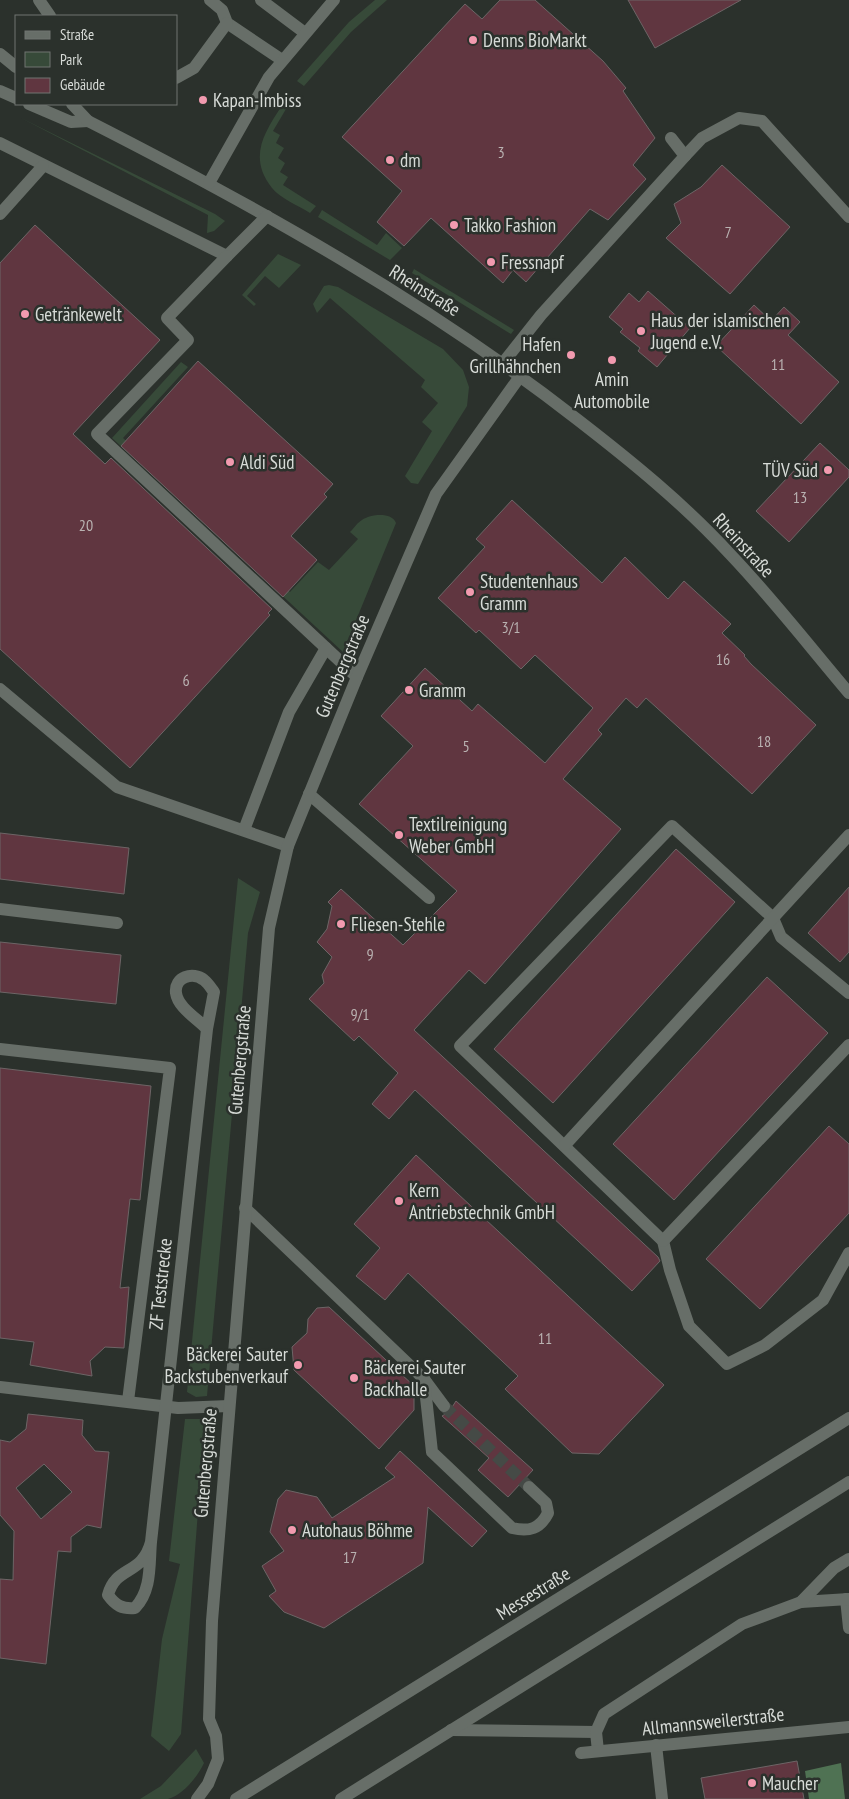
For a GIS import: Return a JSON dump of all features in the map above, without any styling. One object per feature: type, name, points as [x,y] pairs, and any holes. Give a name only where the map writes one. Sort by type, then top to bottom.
[{"type":"street","points":[[39,0],[49,15]]},
{"type":"street","points":[[210,0],[222,10],[226,22],[282,60]]},
{"type":"street","points":[[261,0],[305,33]]},
{"type":"street","points":[[209,183],[269,77],[334,0]]},
{"type":"street","points":[[178,77],[194,68],[226,22]]},
{"type":"street","points":[[0,54],[15,66]]},
{"type":"street","points":[[0,91],[15,98]]},
{"type":"street","name":"Rheinstraße","points":[[31,105],[71,122],[88,121]]},
{"type":"street","name":"Rheinstraße","points":[[73,105],[88,121],[209,183],[267,216],[432,315],[521,375],[612,446],[660,487],[730,554],[849,693]]},
{"type":"street","points":[[503,363],[541,315],[702,138],[739,118],[762,121],[849,217]]},
{"type":"street","points":[[672,138],[685,156]]},
{"type":"street","points":[[0,143],[227,256]]},
{"type":"street","points":[[0,214],[43,166]]},
{"type":"street","points":[[267,216],[167,318],[188,340],[97,434],[357,677]]},
{"type":"street","name":"Gutenbergstraße","points":[[198,1799],[208,1784],[218,1759],[216,1736],[209,1719],[212,1621],[269,928],[288,846],[357,677],[436,494],[521,375]]},
{"type":"street","points":[[244,830],[289,712],[326,648]]},
{"type":"street","points":[[0,689],[117,788],[288,846]]},
{"type":"street","points":[[309,794],[428,898]]},
{"type":"street","points":[[849,993],[781,937],[773,918],[672,826],[460,1046],[663,1241],[670,1270],[689,1326],[727,1364],[765,1345],[823,1300],[849,1253]]},
{"type":"street","points":[[564,1145],[849,835]]},
{"type":"street","points":[[0,909],[117,923]]},
{"type":"street","name":"ZF Teststrecke","points":[[151,1542],[148,1552],[136,1568],[121,1575],[111,1583],[108,1595],[115,1605],[125,1609],[135,1608],[143,1600],[148,1586],[151,1542],[207,1029]]},
{"type":"street","points":[[663,1241],[849,1045]]},
{"type":"street","points":[[0,1049],[170,1068],[128,1401]]},
{"type":"street","points":[[245,1208],[424,1379],[444,1406]]},
{"type":"street","points":[[424,1379],[432,1452],[512,1528],[525,1531],[542,1524],[548,1514],[546,1503],[529,1487]]},
{"type":"street","points":[[0,1387],[166,1406],[229,1406]]},
{"type":"street","name":"Messestraße","points":[[236,1799],[849,1418]]},
{"type":"street","points":[[341,1799],[849,1482]]},
{"type":"street","points":[[801,1602],[834,1568],[849,1559]]},
{"type":"street","points":[[598,1751],[596,1732],[604,1714],[742,1624],[801,1602],[848,1599],[849,1628]]},
{"type":"street","name":"Allmannsweilerstraße","points":[[581,1753],[849,1727]]},
{"type":"street","points":[[451,1730],[596,1732]]},
{"type":"street","points":[[656,1745],[662,1799]]},
{"type":"green space","points":[[375,0],[387,0],[351,32],[304,86],[297,81],[349,22]]},
{"type":"green space","points":[[281,107],[286,109],[273,131],[280,135],[276,143],[284,148],[278,158],[285,163],[280,172],[288,177],[283,185],[316,206],[310,213],[275,192],[265,177],[261,166],[261,146],[264,136]]},
{"type":"green space","points":[[21,118],[215,214],[225,221],[214,231],[207,233],[208,215]]},
{"type":"green space","points":[[322,210],[377,245],[386,233],[402,248],[390,260],[318,217]]},
{"type":"green space","points":[[278,254],[301,265],[279,288],[265,276],[247,296],[256,304],[254,306],[242,295]]},
{"type":"green space","points":[[414,269],[514,330],[511,334],[412,273]]},
{"type":"green space","points":[[324,286],[338,287],[443,349],[463,370],[469,387],[467,406],[418,484],[411,483],[405,476],[432,431],[422,422],[438,403],[421,387],[425,380],[330,298],[317,313],[313,304]]},
{"type":"green space","points":[[181,362],[188,367],[123,438],[290,592],[318,562],[329,570],[358,539],[350,532],[360,521],[371,516],[381,515],[394,519],[396,523],[343,652],[112,438]]},
{"type":"green space","points":[[238,878],[260,892],[248,933],[207,1396],[196,1397],[187,1392]]},
{"type":"green space","points":[[185,1419],[205,1419],[181,1734],[169,1751],[151,1736],[162,1639],[180,1564],[169,1561]]},
{"type":"green space","points":[[196,1749],[204,1763],[194,1779],[179,1794],[168,1799],[140,1799],[161,1786]]},
{"type":"green space","points":[[841,1763],[845,1799],[809,1799],[805,1771]]},
{"type":"building","points":[[500,0],[535,0],[603,61],[626,88],[623,91],[655,138],[633,165],[646,179],[608,220],[590,209],[526,282],[513,270],[503,283],[431,218],[404,246],[377,222],[402,191],[342,137],[465,4],[482,19]]},
{"type":"building","points":[[628,0],[741,0],[655,48]]},
{"type":"building","points":[[722,165],[790,227],[730,294],[666,238],[681,223],[674,204],[701,187]]},
{"type":"building","points":[[35,225],[160,340],[73,434],[105,464],[111,458],[272,609],[268,613],[270,615],[130,768],[0,649],[0,263]]},
{"type":"building","points":[[648,291],[690,328],[657,367],[638,351],[640,348],[620,332],[623,329],[609,317],[629,293],[639,302]]},
{"type":"building","points":[[754,305],[771,321],[784,307],[800,322],[788,335],[839,382],[801,424],[716,346]]},
{"type":"building","name":"Aldi Süd","points":[[198,361],[333,484],[324,494],[327,497],[291,536],[317,560],[283,597],[121,446]]},
{"type":"building","points":[[820,443],[849,470],[849,477],[789,542],[756,511]]},
{"type":"building","points":[[512,500],[602,583],[625,557],[668,599],[684,581],[731,624],[722,633],[745,655],[751,664],[816,725],[752,794],[646,698],[637,708],[626,698],[598,730],[602,734],[563,779],[621,829],[485,984],[469,970],[414,1030],[658,1257],[660,1261],[632,1291],[415,1090],[389,1119],[372,1104],[398,1073],[359,1036],[354,1041],[309,999],[324,983],[322,975],[332,957],[317,942],[327,929],[332,906],[328,902],[341,889],[403,945],[457,891],[359,804],[413,746],[381,716],[425,668],[472,711],[478,704],[545,763],[593,708],[535,655],[521,669],[479,630],[476,633],[438,598],[485,547],[476,539]]},
{"type":"building","points":[[0,833],[129,848],[124,894],[0,879]]},
{"type":"building","points":[[676,849],[735,902],[553,1103],[494,1049]]},
{"type":"building","points":[[849,887],[849,952],[840,962],[808,933]]},
{"type":"building","points":[[0,942],[121,955],[116,1004],[0,992]]},
{"type":"building","points":[[767,977],[828,1033],[674,1200],[613,1144]]},
{"type":"building","points":[[0,1068],[151,1086],[140,1200],[130,1199],[120,1288],[129,1287],[124,1348],[105,1347],[90,1361],[92,1376],[30,1365],[34,1342],[0,1338]]},
{"type":"building","points":[[829,1126],[849,1144],[849,1213],[760,1309],[706,1259]]},
{"type":"building","points":[[416,1155],[664,1385],[599,1454],[572,1453],[505,1389],[518,1376],[408,1273],[385,1300],[356,1276],[380,1248],[354,1224]]},
{"type":"building","name":"Bäckerei Sauter Backhalle","points":[[329,1307],[414,1386],[414,1410],[379,1449],[294,1370],[292,1347],[307,1333],[308,1319],[317,1308]]},
{"type":"building","points":[[456,1401],[533,1470],[508,1497],[478,1470],[489,1458],[442,1416],[449,1412]]},
{"type":"building","points":[[28,1414],[83,1420],[82,1435],[95,1451],[109,1452],[101,1528],[87,1525],[71,1537],[71,1552],[58,1551],[46,1664],[0,1658],[0,1579],[13,1580],[14,1531],[0,1515],[0,1440],[10,1442],[26,1429]],"holes":[[[44,1464],[72,1492],[41,1519],[16,1488]]]},
{"type":"building","points":[[400,1451],[487,1531],[472,1547],[428,1507],[423,1563],[324,1628],[284,1612],[269,1596],[276,1591],[262,1566],[284,1551],[270,1532],[278,1499],[286,1490],[317,1497],[332,1518],[395,1477],[385,1468]]},
{"type":"building","name":"Maucher","points":[[797,1761],[804,1799],[705,1799],[701,1778]]},
{"type":"tunnel","points":[[444,1406],[529,1487]]},
{"type":"place","name":"Denns BioMarkt","points":[[473,40]]},
{"type":"place","name":"Kapan-Imbiss","points":[[203,100]]},
{"type":"place","name":"dm","points":[[390,160]]},
{"type":"place","name":"Takko Fashion","points":[[454,225]]},
{"type":"place","name":"Fressnapf","points":[[491,262]]},
{"type":"place","name":"Getränkewelt","points":[[25,314]]},
{"type":"place","name":"Haus der islamischen Jugend e.V.","points":[[641,331]]},
{"type":"place","name":"Hafen Grillhähnchen","points":[[571,355]]},
{"type":"place","name":"Amin Automobile","points":[[612,360]]},
{"type":"place","name":"Aldi Süd","points":[[230,462]]},
{"type":"place","name":"TÜV Süd","points":[[828,470]]},
{"type":"place","name":"Studentenhaus Gramm","points":[[470,592]]},
{"type":"place","name":"Gramm","points":[[409,690]]},
{"type":"place","name":"Textilreinigung Weber GmbH","points":[[399,835]]},
{"type":"place","name":"Fliesen-Stehle","points":[[341,924]]},
{"type":"place","name":"Kern Antriebstechnik GmbH","points":[[399,1201]]},
{"type":"place","name":"Bäckerei Sauter Backstubenverkauf","points":[[298,1365]]},
{"type":"place","name":"Bäckerei Sauter Backhalle","points":[[354,1378]]},
{"type":"place","name":"Autohaus Böhme","points":[[292,1530]]},
{"type":"place","name":"Maucher","points":[[752,1783]]}]
